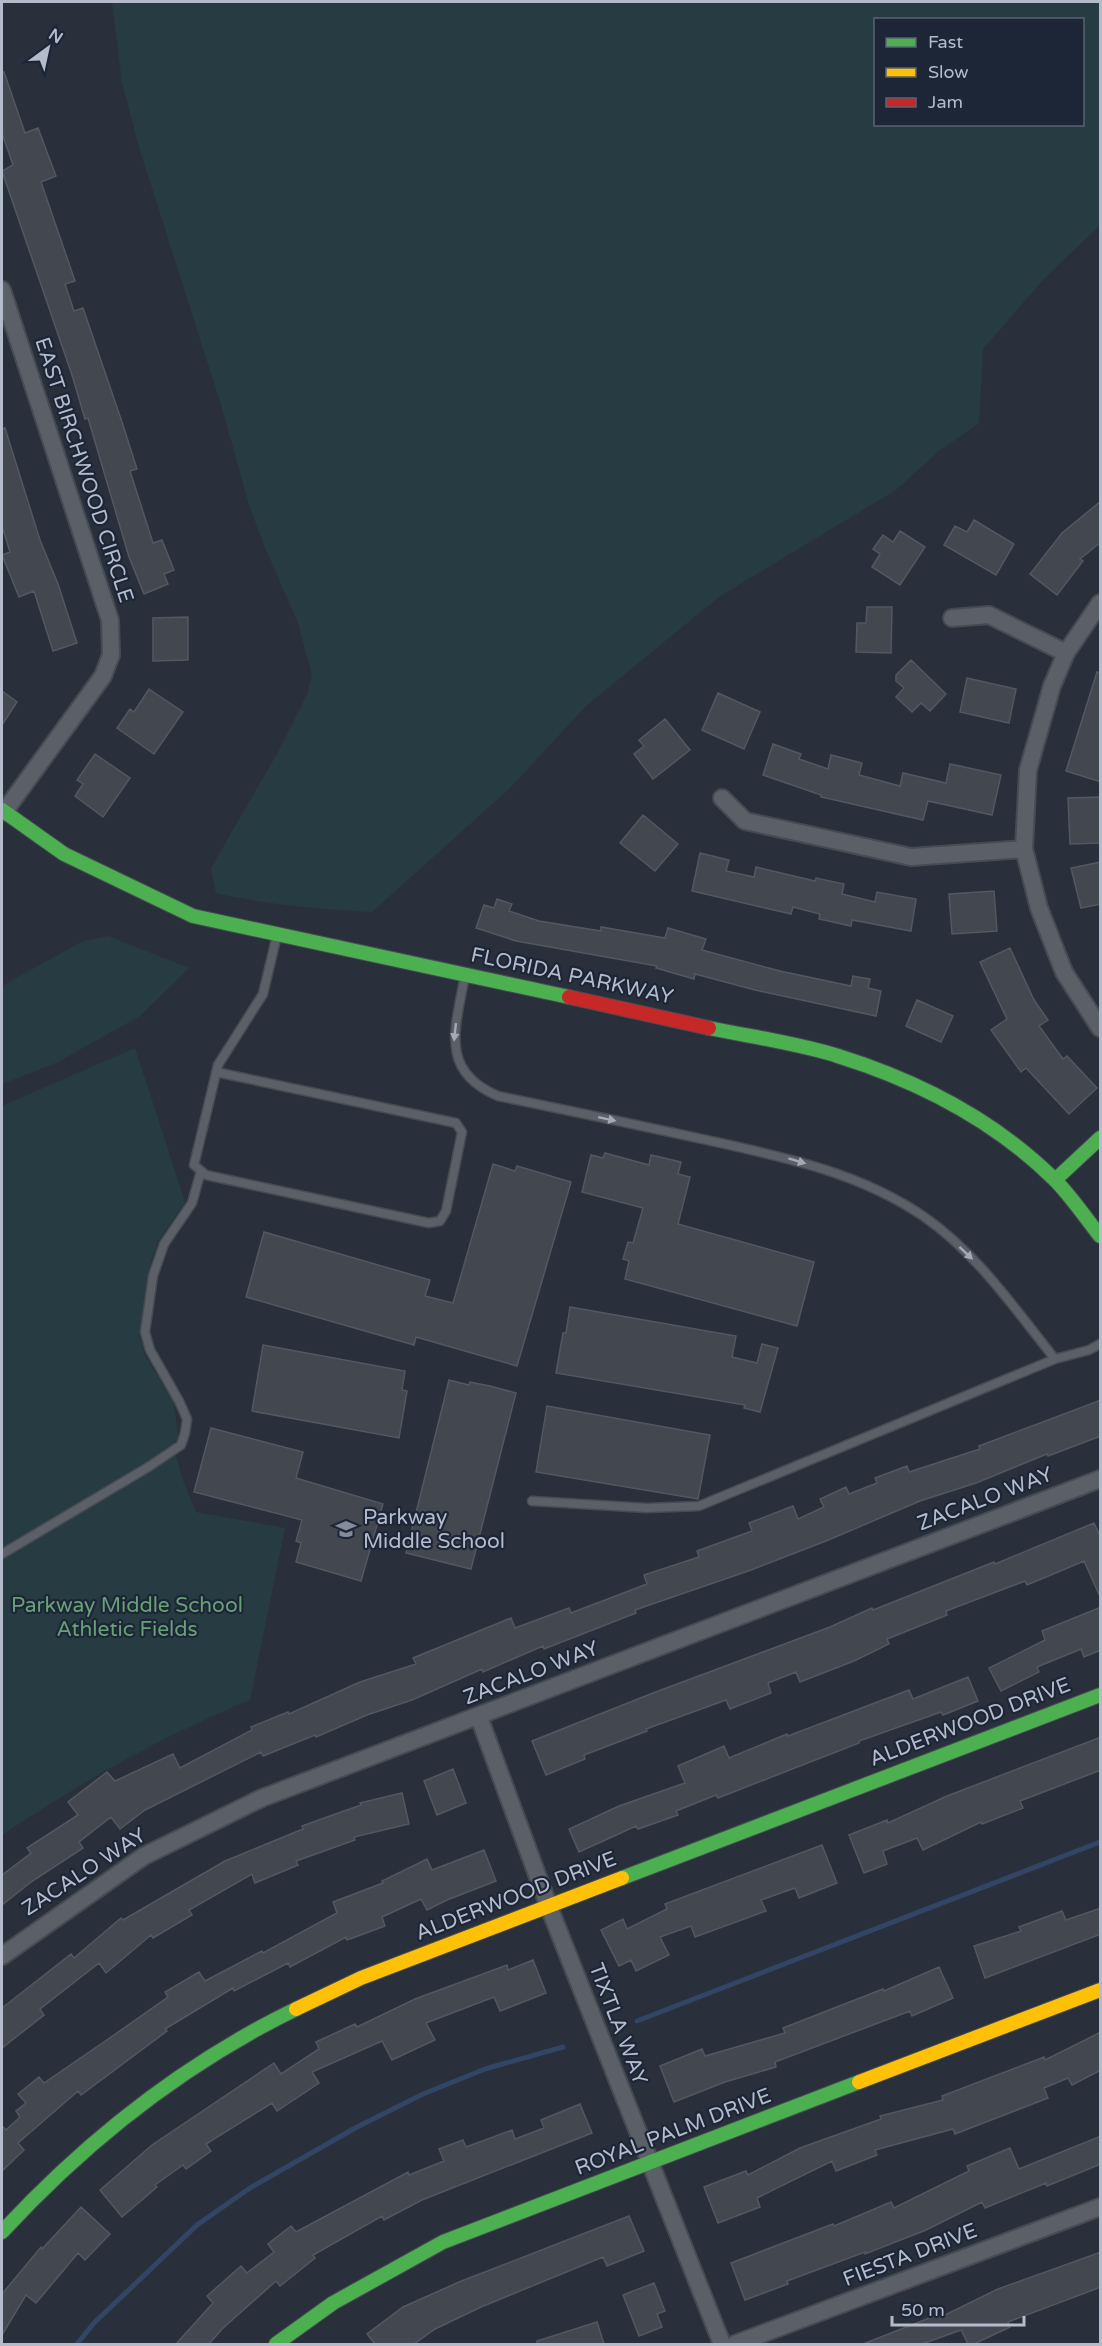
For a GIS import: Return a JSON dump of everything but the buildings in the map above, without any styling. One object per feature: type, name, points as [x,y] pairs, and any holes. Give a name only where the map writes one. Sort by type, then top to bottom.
[{"type":"street","name":"EAST BIRCHWOOD CIRCLE","points":[[2,290],[110,620],[111,655],[104,676],[89,699],[3,811]]},
{"type":"street","points":[[1101,603],[1066,653],[1052,686],[1028,770],[1024,849],[1039,908],[1064,972],[1101,1028]]},
{"type":"street","points":[[952,618],[989,615],[1066,653]]},
{"type":"street","points":[[722,798],[745,821],[911,856],[1024,849]]},
{"type":"street","name":"FLORIDA PARKWAY","points":[[3,811],[64,854],[193,916],[836,1055],[886,1071],[921,1086],[959,1107],[1016,1145],[1055,1180],[1101,1236]]},
{"type":"street","points":[[1055,1180],[1101,1138]]},
{"type":"street","name":"ZACALO WAY","points":[[2,1956],[144,1856],[262,1798],[1101,1479]]},
{"type":"street","name":"ALDERWOOD DRIVE","points":[[2,2232],[59,2173],[110,2126],[168,2084],[237,2039],[293,2009],[361,1977],[1101,1695]]},
{"type":"street","name":"TIXTLA WAY","points":[[479,1717],[549,1907],[722,2344]]},
{"type":"street","name":"ROYAL PALM DRIVE","points":[[276,2344],[333,2302],[443,2242],[1101,1990]]},
{"type":"street","name":"FIESTA DRIVE","points":[[735,2344],[1101,2207]]},
{"type":"lane","points":[[216,1072],[456,1123],[462,1132],[447,1211],[440,1221],[429,1223],[206,1175],[194,1165],[216,1072],[218,1065],[262,994],[278,934]]},
{"type":"lane","points":[[465,975],[454,1044],[465,1072],[473,1083],[498,1096],[782,1156],[843,1174],[881,1190],[924,1216],[984,1270],[1055,1359]]},
{"type":"lane","points":[[2,1554],[150,1466],[181,1445],[187,1419],[150,1350],[145,1332],[153,1276],[164,1244],[192,1203],[201,1171]]},
{"type":"lane","points":[[532,1501],[647,1508],[699,1506],[1055,1359],[1089,1350],[1101,1344]]},
{"type":"green space","points":[[112,2],[1100,2],[1100,225],[1043,280],[983,349],[979,423],[939,451],[896,490],[720,596],[586,706],[509,789],[372,912],[313,908],[216,893],[211,868],[278,752],[307,695],[312,675],[298,623],[249,505],[222,408],[139,147],[122,82]]},
{"type":"green space","points":[[108,936],[189,968],[140,1016],[58,1062],[2,1084],[2,986],[83,941]]},
{"type":"green space","name":"Parkway Middle School Athletic Fields","points":[[135,1048],[185,1202],[158,1241],[151,1261],[139,1334],[145,1356],[174,1403],[178,1437],[173,1444],[182,1478],[196,1512],[285,1528],[250,1700],[185,1729],[123,1761],[2,1835],[2,1106]]},
{"type":"waterway","points":[[637,2021],[1100,1842]]},
{"type":"waterway","points":[[77,2344],[94,2323],[197,2225],[250,2188],[357,2127],[423,2094],[485,2069],[563,2047]]},
{"type":"traffic: fast","points":[[2,810],[64,854],[193,916],[569,997]]},
{"type":"traffic: fast","points":[[709,1028],[822,1051],[868,1066],[926,1090],[980,1121],[1031,1158],[1072,1199],[1100,1236]]},
{"type":"traffic: fast","points":[[1055,1180],[1100,1138]]},
{"type":"traffic: fast","points":[[622,1878],[1100,1695]]},
{"type":"traffic: fast","points":[[2,2232],[68,2166],[138,2107],[214,2054],[296,2009]]},
{"type":"traffic: fast","points":[[276,2344],[333,2303],[443,2242],[859,2082]]},
{"type":"traffic: slow","points":[[296,2009],[361,1978],[622,1878]]},
{"type":"traffic: slow","points":[[859,2082],[1100,1990]]},
{"type":"traffic: jam","points":[[569,997],[709,1028]]},
{"type":"place","name":"Parkway Middle School","points":[[346,1529]]}]
